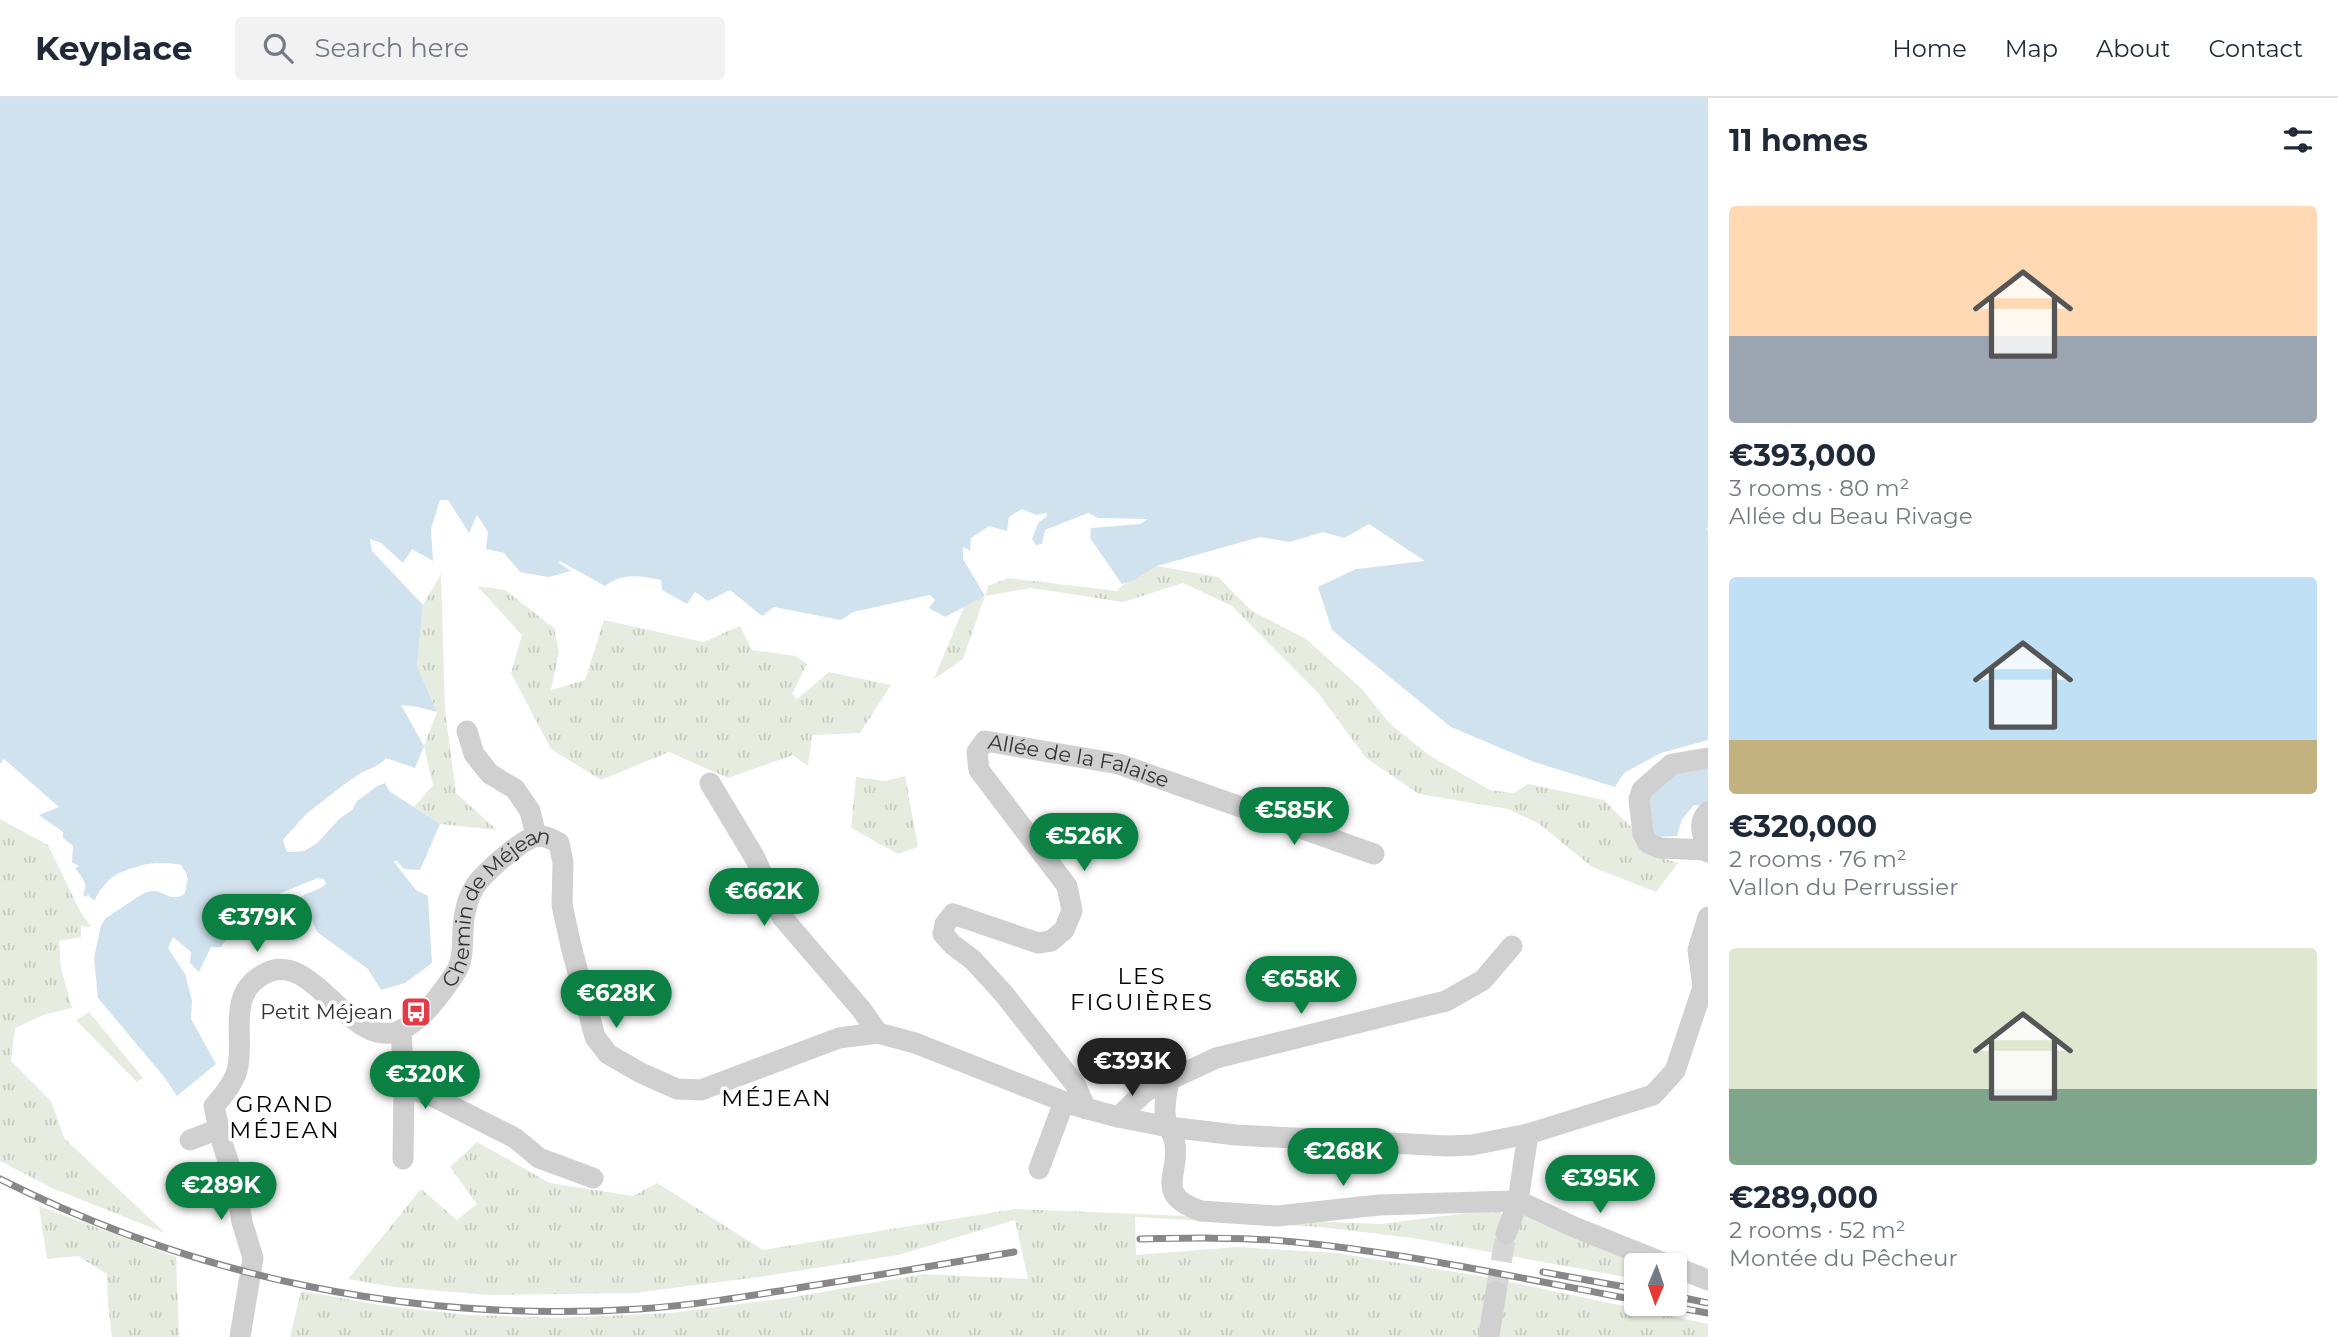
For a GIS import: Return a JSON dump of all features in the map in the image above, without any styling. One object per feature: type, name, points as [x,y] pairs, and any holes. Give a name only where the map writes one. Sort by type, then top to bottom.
[{"type":"street","points":[[467,731],[474,754],[490,774],[515,789],[530,811],[536,836]]},
{"type":"street","name":"Allée de la Falaise","points":[[1086,1109],[1075,1084],[1004,994],[973,960],[943,934],[945,924],[953,914],[1038,943],[1051,941],[1064,930],[1072,911],[1067,886],[979,770],[977,752],[985,741],[1119,764],[1374,854]]},
{"type":"street","points":[[1708,758],[1672,764],[1642,790],[1639,799],[1643,834],[1648,843],[1660,848],[1708,851],[1701,830],[1702,818],[1708,812]]},
{"type":"street","points":[[710,783],[755,858],[782,917],[861,1009],[878,1033]]},
{"type":"street","name":"Chemin de Méjean","points":[[401,1030],[421,1017],[457,972],[464,946],[464,915],[474,886],[513,848],[536,836],[549,837],[559,844],[563,863],[562,905],[595,1037],[608,1054],[677,1089],[701,1090],[839,1038],[878,1033],[915,1043],[1064,1102],[1169,1127],[1236,1135],[1448,1146],[1472,1144],[1528,1134],[1653,1095],[1675,1071],[1703,987],[1698,950],[1708,917]]},
{"type":"street","points":[[1118,1117],[1146,1091],[1216,1058],[1446,1001],[1483,979],[1512,946]]},
{"type":"street","points":[[240,1337],[253,1258],[214,1107],[226,1093],[238,1068],[238,1010],[247,989],[265,973],[282,970],[298,974],[364,1028],[387,1034],[401,1030],[404,1087],[403,1159]]},
{"type":"street","points":[[1168,1081],[1165,1117],[1173,1135],[1176,1154],[1171,1173],[1172,1190],[1179,1199],[1201,1211],[1278,1216],[1379,1205],[1518,1201],[1639,1253]]},
{"type":"street","points":[[404,1087],[432,1096],[515,1138],[539,1158],[593,1178]]},
{"type":"street","points":[[1040,1169],[1064,1102]]},
{"type":"street","points":[[190,1140],[219,1129]]},
{"type":"street","points":[[1506,1234],[1518,1201],[1528,1134]]},
{"type":"street","points":[[212,1188],[235,1182]]},
{"type":"street","points":[[1687,1272],[1708,1280]]},
{"type":"street","points":[[1489,1335],[1496,1292]]},
{"type":"green space","points":[[1157,566],[1218,577],[1252,611],[1306,639],[1362,689],[1390,724],[1429,755],[1490,790],[1514,793],[1528,784],[1604,800],[1635,831],[1650,854],[1678,863],[1656,892],[1592,867],[1538,823],[1508,809],[1419,794],[1366,758],[1319,694],[1232,606],[1183,583],[1123,602],[1031,588],[985,596],[988,586],[1008,578],[1117,591],[1129,581]]},
{"type":"green space","points":[[441,574],[445,710],[456,793],[497,830],[440,824],[414,807],[433,785],[424,746],[437,712],[417,666],[423,605]]},
{"type":"green space","points":[[477,586],[505,590],[554,628],[559,652],[551,690],[585,680],[604,620],[703,642],[740,626],[752,650],[796,656],[807,664],[792,694],[797,699],[829,672],[891,685],[860,733],[812,735],[808,766],[793,755],[728,778],[669,752],[601,780],[551,749],[511,673],[522,635]]},
{"type":"green space","points":[[985,596],[963,659],[934,679],[964,607]]},
{"type":"green space","points":[[905,776],[918,847],[898,854],[851,828],[856,777],[886,781]]},
{"type":"green space","points":[[0,819],[48,845],[79,909],[91,927],[81,926],[81,937],[59,941],[61,968],[72,1008],[46,1014],[15,1028],[11,1061],[51,1101],[64,1138],[165,1233],[52,1188],[0,1161]]},
{"type":"green space","points":[[89,1012],[143,1078],[137,1082],[76,1020]]},
{"type":"green space","points":[[477,1142],[550,1183],[633,1196],[657,1183],[763,1250],[1015,1209],[1381,1224],[1498,1209],[1502,1215],[1521,1213],[1625,1253],[1624,1277],[1413,1238],[1320,1227],[1135,1217],[1136,1255],[1236,1247],[1337,1253],[1492,1278],[1624,1306],[1624,1316],[1670,1316],[1708,1324],[1708,1337],[290,1337],[301,1291],[386,1306],[468,1315],[561,1318],[670,1313],[788,1298],[924,1274],[1028,1279],[1015,1220],[898,1255],[634,1293],[489,1295],[394,1287],[348,1279],[421,1189],[457,1220],[477,1204],[450,1167]]},
{"type":"green space","points":[[39,1206],[176,1257],[179,1337],[112,1337],[107,1274],[78,1256],[47,1259]]},
{"type":"water","points":[[0,98],[1708,98],[1708,740],[1661,753],[1624,773],[1615,787],[1534,762],[1451,727],[1332,630],[1318,587],[1356,569],[1425,561],[1369,524],[1344,538],[1323,532],[1290,542],[1260,537],[1157,566],[1122,584],[1090,538],[1091,528],[1141,524],[1147,519],[1098,518],[1088,513],[1045,530],[1042,544],[1036,545],[1032,539],[1038,523],[1047,513],[1036,515],[1022,509],[1009,517],[1007,531],[989,526],[971,538],[970,551],[963,547],[963,559],[985,596],[945,617],[929,608],[935,600],[930,595],[853,612],[841,620],[774,607],[762,616],[730,590],[708,601],[695,592],[687,604],[662,590],[661,580],[639,576],[625,577],[605,586],[560,561],[559,563],[571,571],[549,577],[520,572],[504,553],[486,549],[488,532],[477,515],[469,533],[448,500],[440,500],[431,529],[433,561],[412,549],[403,563],[381,543],[370,539],[372,551],[423,605],[417,666],[437,712],[401,705],[424,746],[415,768],[386,758],[328,797],[283,840],[288,852],[304,851],[317,843],[340,818],[352,810],[357,801],[385,783],[389,791],[440,824],[420,870],[404,869],[396,860],[394,862],[416,890],[428,896],[432,963],[405,983],[381,990],[368,969],[317,932],[311,917],[293,908],[302,896],[326,884],[324,879],[318,878],[276,895],[273,900],[250,896],[238,904],[242,919],[227,925],[221,933],[227,938],[221,947],[211,947],[199,972],[190,963],[191,952],[173,937],[168,948],[185,974],[192,1001],[191,1019],[216,1064],[177,1096],[98,998],[94,958],[101,925],[123,906],[136,897],[154,891],[182,896],[188,879],[181,865],[153,864],[132,868],[107,882],[95,901],[88,895],[85,897],[85,883],[75,868],[79,866],[72,862],[73,846],[63,838],[63,832],[39,815],[59,807],[4,759],[0,764]]},
{"type":"water","points":[[1708,762],[1708,807],[1694,805],[1682,819],[1677,836],[1654,837],[1646,791],[1673,768]]},
{"type":"pier","points":[[386,758],[388,762],[383,768],[362,776],[310,816],[287,840],[290,849],[303,848],[315,840],[338,815],[349,808],[355,798],[376,783],[385,779],[388,781],[357,801],[352,810],[340,818],[317,843],[304,851],[287,852],[283,840],[307,813],[361,773],[380,766]]},
{"type":"pier","points":[[142,865],[181,865],[187,875],[184,894],[171,897],[157,891],[147,891],[106,918],[103,917],[146,888],[158,888],[171,893],[181,892],[184,876],[179,868],[155,866],[143,868],[111,883],[97,903],[93,904],[109,880]]},
{"type":"tunnel","points":[[1496,1292],[1506,1234]]},
{"type":"railway","points":[[0,1179],[75,1214],[152,1243],[231,1268],[310,1287],[473,1309],[556,1312],[685,1305],[1014,1252]]},
{"type":"railway","points":[[1140,1239],[1248,1239],[1328,1246],[1461,1266],[1624,1298]]},
{"type":"railway","points":[[1543,1272],[1624,1287]]},
{"type":"railway","points":[[1687,1299],[1708,1303]]},
{"type":"railway","points":[[1687,1309],[1708,1313]]},
{"type":"place","name":"Petit Méjean","points":[[416,1012]]},
{"type":"district","name":"LES FIGUIÈRES","points":[[1142,989]]},
{"type":"district","name":"MÉJEAN","points":[[777,1098]]},
{"type":"district","name":"GRAND MÉJEAN","points":[[285,1117]]}]
